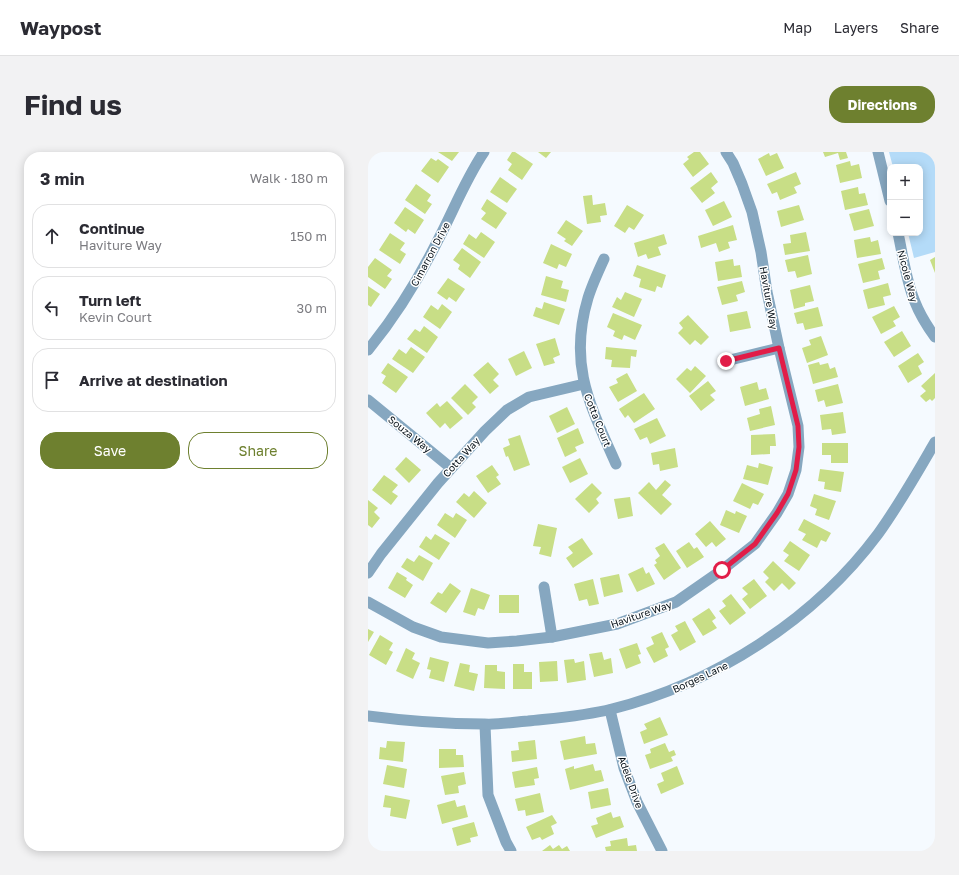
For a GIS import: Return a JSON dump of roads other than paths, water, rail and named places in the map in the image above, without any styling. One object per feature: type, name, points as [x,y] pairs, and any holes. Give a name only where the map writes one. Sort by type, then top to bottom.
[{"type":"street","name":"Cimarron Drive","points":[[368,350],[410,293],[437,243],[472,170],[484,152]]},
{"type":"street","name":"Haviture Way","points":[[368,602],[413,628],[441,636],[488,643],[552,637],[617,624],[676,602],[722,570],[755,544],[777,513],[788,494],[796,470],[799,447],[798,426],[779,348],[752,212],[742,184],[726,152]]},
{"type":"street","points":[[878,152],[890,200]]},
{"type":"street","name":"Nicole Way","points":[[899,236],[910,290],[926,325],[935,337]]},
{"type":"street","name":"Cotta Court","points":[[604,259],[588,297],[583,317],[580,340],[580,362],[590,405],[616,464]]},
{"type":"street","points":[[726,361],[779,348]]},
{"type":"street","name":"Cotta Way","points":[[368,573],[381,554],[451,468],[485,431],[507,410],[529,397],[584,384]]},
{"type":"street","name":"Souza Way","points":[[368,400],[451,468]]},
{"type":"street","name":"Borges Lane","points":[[368,716],[406,721],[484,724],[562,718],[610,710],[672,690],[731,662],[778,632],[810,606],[851,566],[878,535],[935,442]]},
{"type":"street","points":[[544,587],[552,637]]},
{"type":"street","name":"Adele Drive","points":[[610,710],[624,768],[637,802],[662,851]]},
{"type":"street","points":[[484,724],[488,795],[510,851]]}]
